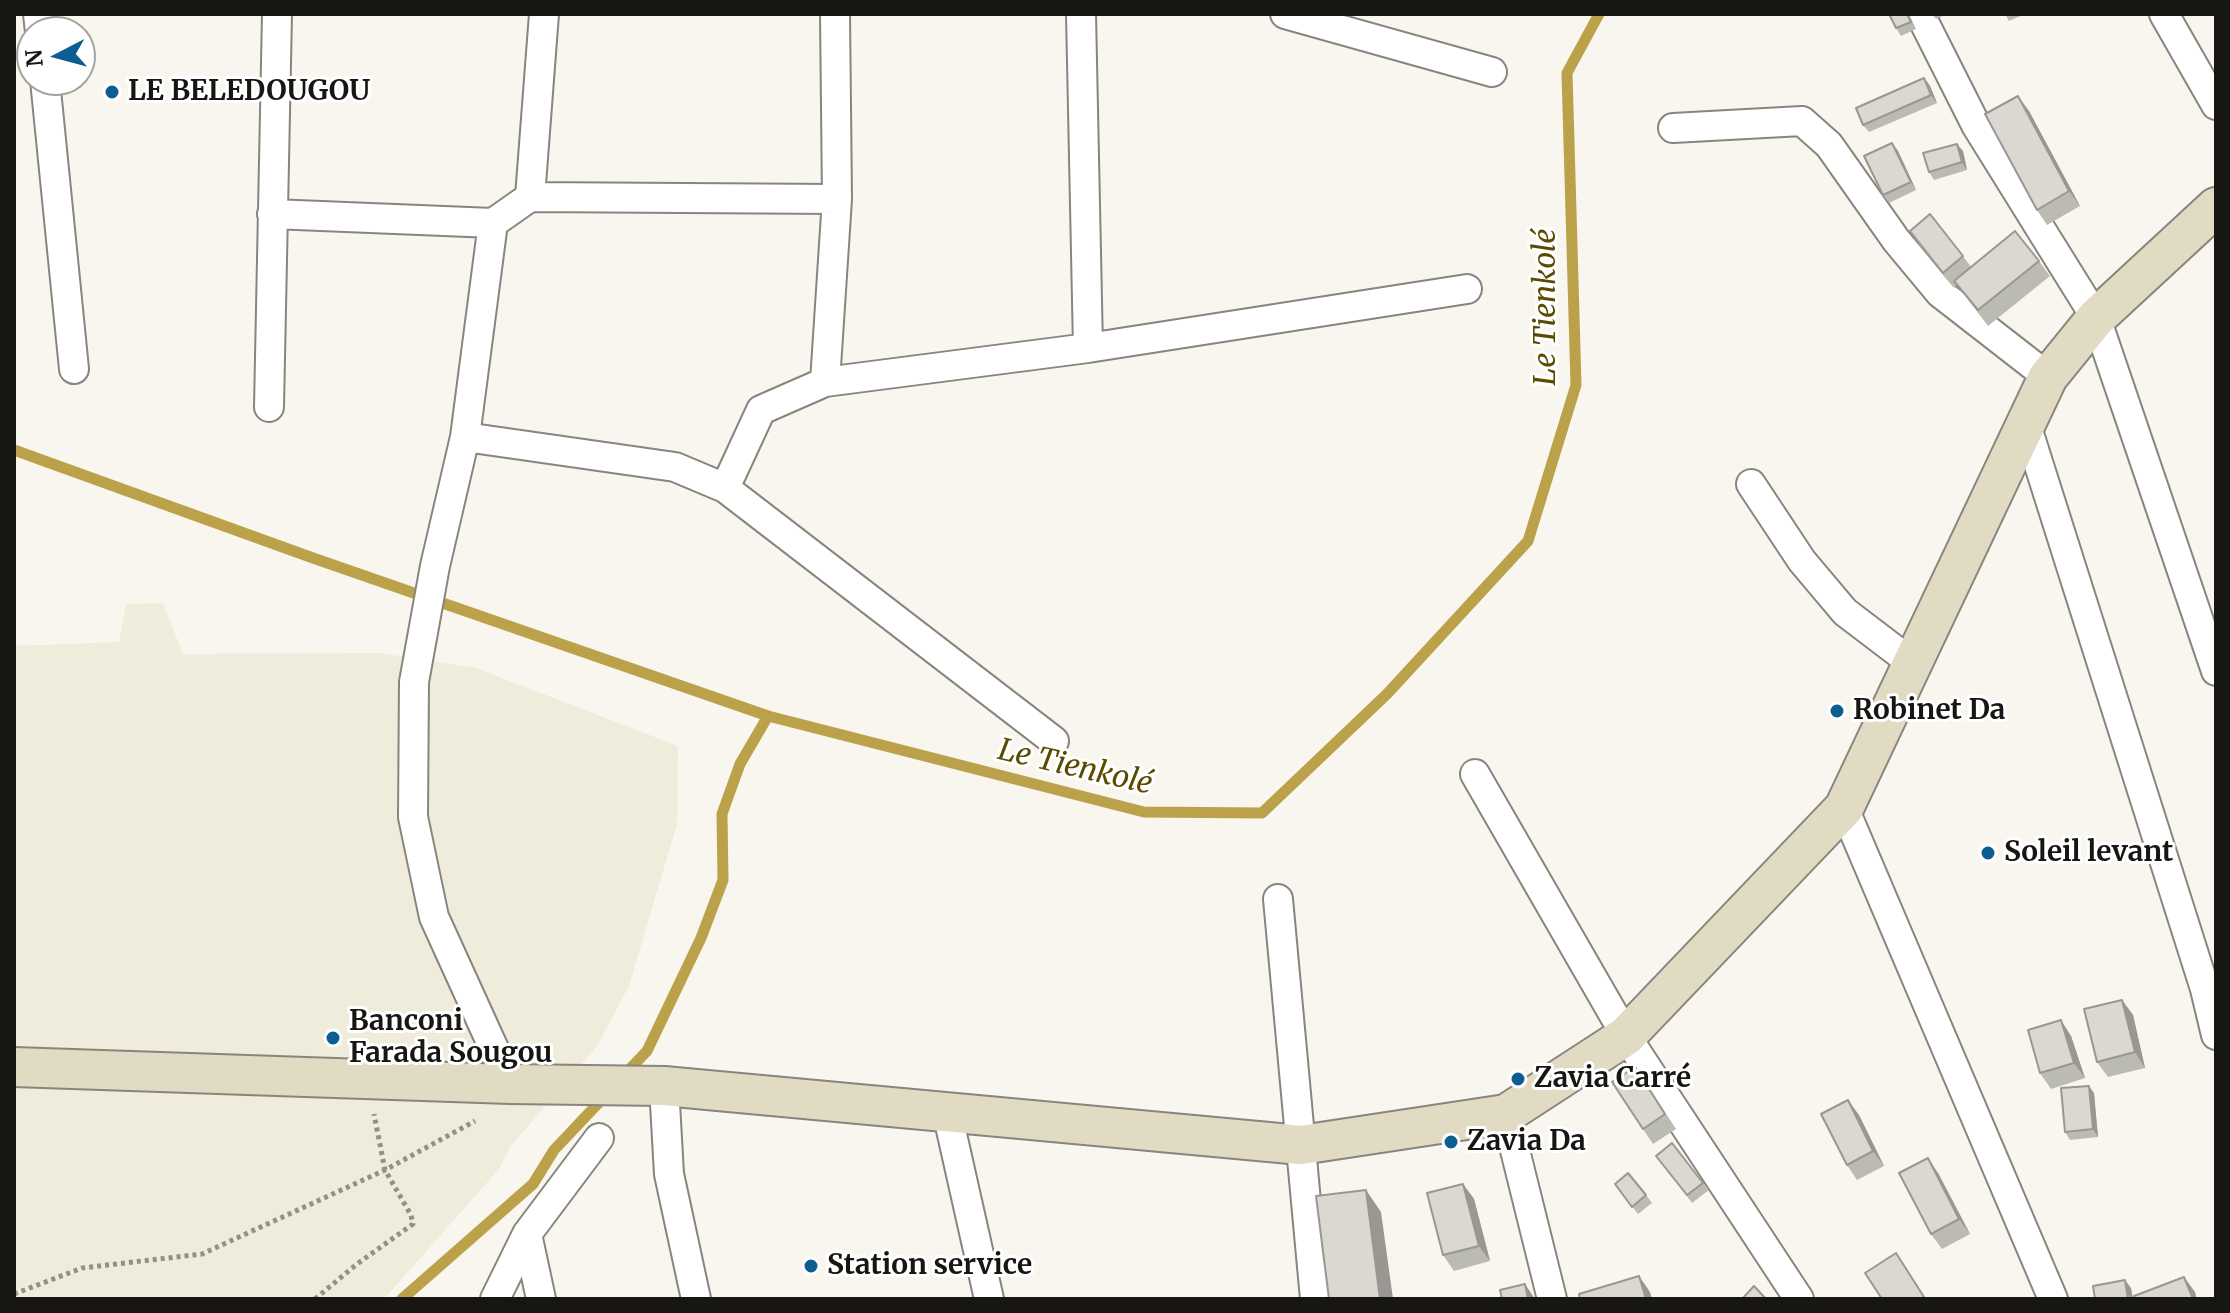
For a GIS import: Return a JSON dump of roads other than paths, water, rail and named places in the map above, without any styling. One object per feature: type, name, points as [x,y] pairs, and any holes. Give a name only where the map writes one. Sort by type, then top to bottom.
[{"type":"main road","points":[[14,1067],[510,1084],[664,1086],[1301,1145],[1506,1114],[1626,1036],[1844,808],[2048,377],[2096,318],[2216,207]]},
{"type":"street","points":[[269,407],[277,14]]},
{"type":"street","points":[[530,197],[544,14]]},
{"type":"street","points":[[825,382],[837,199],[835,14]]},
{"type":"street","points":[[1081,14],[1088,348]]},
{"type":"street","points":[[1285,14],[1492,72]]},
{"type":"street","points":[[1920,14],[1976,125],[2096,318],[2216,671]]},
{"type":"street","points":[[2164,14],[2216,105]]},
{"type":"street","points":[[47,96],[74,369]]},
{"type":"street","points":[[1673,128],[1802,121],[1829,145],[1896,240],[1940,293],[2048,377]]},
{"type":"street","points":[[272,214],[493,223],[530,197],[837,199]]},
{"type":"street","points":[[493,223],[465,437],[435,566],[414,682],[413,817],[434,917],[510,1084]]},
{"type":"street","points":[[725,488],[761,410],[825,382],[1088,348],[1467,289]]},
{"type":"street","points":[[2025,421],[2205,989],[2216,1035]]},
{"type":"street","points":[[465,437],[675,467],[725,488],[1054,741]]},
{"type":"street","points":[[1751,484],[1802,561],[1845,612],[1912,663]]},
{"type":"street","points":[[1475,774],[1626,1036],[1799,1299]]},
{"type":"street","points":[[1844,808],[2053,1299]]},
{"type":"street","points":[[1278,899],[1315,1299]]},
{"type":"street","points":[[664,1086],[669,1174],[696,1299]]},
{"type":"street","points":[[947,1112],[989,1299]]},
{"type":"street","points":[[1506,1114],[1552,1299]]},
{"type":"street","points":[[495,1299],[527,1234],[599,1138]]},
{"type":"street","points":[[527,1234],[541,1299]]},
{"type":"waterway","name":"Le Tienkolé","points":[[624,1075],[647,1051],[701,938],[723,880],[722,814],[740,764],[768,716],[1144,812],[1262,813],[1387,694],[1528,541],[1576,385],[1567,73],[1599,14]]},
{"type":"waterway","points":[[14,450],[768,716]]},
{"type":"waterway","name":"Le Tienkolé","points":[[402,1299],[533,1184],[554,1150],[607,1094]]},
{"type":"place","name":"LE BELEDOUGOU","points":[[112,92]]},
{"type":"place","name":"Robinet Da","points":[[1837,711]]},
{"type":"place","name":"Soleil levant","points":[[1988,853]]},
{"type":"place","name":"Banconi Farada Sougou","points":[[333,1038]]},
{"type":"place","name":"Zavia Carré","points":[[1518,1079]]},
{"type":"place","name":"Zavia Da","points":[[1451,1142]]},
{"type":"place","name":"Station service","points":[[811,1266]]}]
